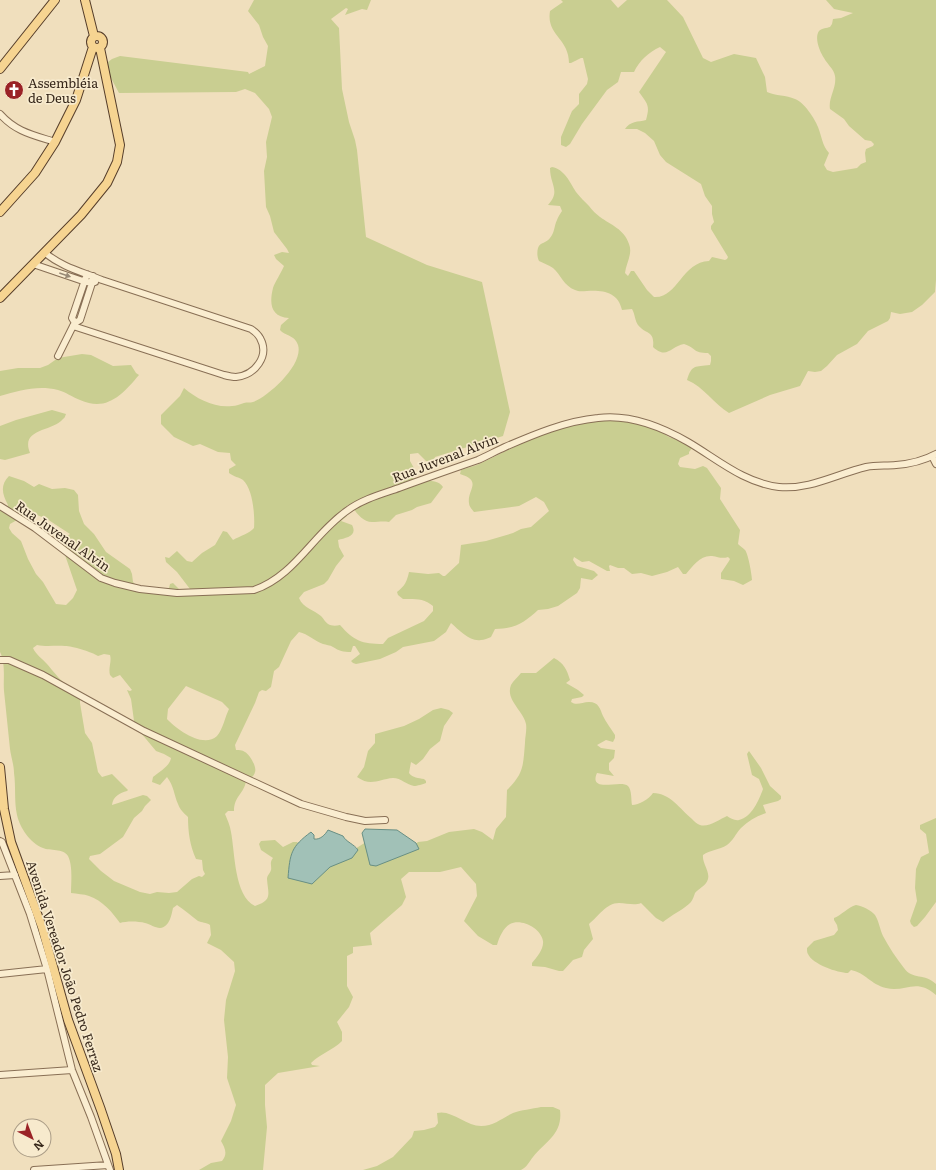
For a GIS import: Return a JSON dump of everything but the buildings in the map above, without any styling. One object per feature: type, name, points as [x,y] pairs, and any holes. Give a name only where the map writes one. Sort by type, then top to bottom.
[{"type":"main road","points":[[0,69],[55,0]]},
{"type":"main road","points":[[85,0],[94,36],[102,38],[103,46],[96,48]]},
{"type":"main road","points":[[0,212],[35,173],[55,142],[76,100],[96,48]]},
{"type":"main road","points":[[0,298],[82,215],[106,183],[117,162],[120,145],[96,48]]},
{"type":"main road","name":"Avenida Vereador João Pedro Ferraz","points":[[0,766],[4,809],[11,842],[42,927],[68,1020],[116,1154],[119,1170]]},
{"type":"street","points":[[0,114],[12,125],[23,132],[55,142]]},
{"type":"street","points":[[45,253],[56,262],[68,268],[87,274],[92,280]]},
{"type":"street","points":[[33,264],[83,281],[102,280],[251,329],[260,338],[262,344],[262,358],[258,366],[253,370],[245,375],[235,377],[224,375],[74,325]]},
{"type":"street","points":[[74,325],[72,318],[83,281],[87,274]]},
{"type":"street","points":[[58,356],[74,325],[80,320],[92,280]]},
{"type":"street","name":"Rua Juvenal Alvin","points":[[0,506],[35,528],[101,578],[115,583],[140,589],[177,593],[254,590],[266,586],[277,579],[294,564],[315,539],[332,522],[348,509],[366,499],[480,459],[554,428],[580,420],[600,417],[622,417],[665,430],[687,441],[749,479],[780,487],[800,487],[870,466],[898,465],[934,455]]},
{"type":"street","points":[[934,455],[936,464]]},
{"type":"street","points":[[0,660],[9,660],[43,675],[144,732],[301,804],[365,821],[385,820]]},
{"type":"street","points":[[1,841],[30,914],[47,969],[72,1070],[109,1167],[34,1170]]},
{"type":"street","points":[[0,876],[15,875]]},
{"type":"street","points":[[0,974],[47,969]]},
{"type":"street","points":[[0,1075],[72,1070]]},
{"type":"green space","points":[[254,0],[371,0],[367,10],[362,9],[345,15],[348,9],[346,8],[331,19],[339,28],[342,89],[357,150],[366,237],[427,265],[482,282],[510,412],[503,436],[435,457],[431,462],[426,461],[418,453],[410,454],[410,461],[414,468],[410,475],[413,478],[422,481],[436,482],[443,487],[431,503],[396,515],[389,522],[369,522],[363,519],[352,506],[348,505],[340,512],[347,516],[341,521],[352,525],[353,529],[350,536],[338,540],[339,547],[344,556],[324,584],[304,592],[299,598],[303,604],[321,616],[328,624],[334,626],[340,625],[354,638],[369,643],[383,644],[388,638],[424,621],[433,611],[433,606],[422,600],[403,599],[397,592],[405,583],[409,572],[428,574],[439,573],[445,576],[459,563],[461,545],[486,541],[531,527],[549,511],[544,502],[536,497],[519,506],[474,512],[469,503],[472,483],[467,477],[460,474],[461,470],[477,465],[543,433],[583,417],[599,415],[625,416],[654,425],[669,437],[694,446],[689,454],[680,458],[678,464],[680,467],[695,469],[703,466],[707,468],[721,488],[720,499],[740,530],[738,544],[746,552],[750,564],[752,580],[743,585],[734,581],[721,579],[721,573],[730,559],[728,557],[704,557],[700,559],[686,574],[683,574],[678,567],[652,576],[641,573],[632,574],[624,568],[618,568],[610,565],[610,571],[607,571],[589,561],[582,562],[574,557],[573,560],[577,566],[594,571],[598,575],[592,580],[581,578],[580,588],[577,593],[558,606],[538,610],[523,622],[508,628],[495,629],[491,637],[483,640],[477,640],[469,637],[451,623],[446,632],[434,641],[403,647],[380,659],[356,664],[351,661],[360,654],[355,646],[353,646],[351,652],[341,651],[320,643],[299,632],[291,641],[279,667],[274,671],[271,687],[266,691],[262,690],[259,692],[235,745],[236,750],[243,751],[253,761],[255,770],[254,775],[246,781],[237,798],[234,811],[228,811],[225,814],[231,829],[239,883],[248,901],[255,906],[265,901],[268,896],[267,878],[271,870],[273,858],[261,850],[259,844],[261,841],[275,840],[283,847],[293,842],[297,842],[302,847],[336,861],[366,842],[411,848],[418,842],[427,841],[449,832],[474,829],[482,832],[493,840],[496,829],[506,817],[507,790],[520,774],[524,758],[526,724],[525,719],[511,696],[511,685],[521,673],[536,673],[554,658],[563,665],[566,670],[570,680],[566,683],[584,695],[582,697],[572,699],[571,702],[577,704],[586,702],[595,703],[600,708],[603,716],[615,735],[613,742],[606,740],[597,745],[601,748],[615,750],[614,758],[609,763],[609,770],[614,776],[597,773],[595,779],[597,783],[606,785],[624,784],[628,786],[631,792],[632,805],[644,801],[653,793],[670,799],[695,822],[703,826],[727,816],[736,820],[744,818],[754,808],[763,789],[759,779],[752,775],[747,754],[749,751],[761,768],[770,786],[781,796],[781,799],[763,805],[766,813],[744,825],[727,845],[703,855],[708,873],[708,879],[695,893],[689,904],[663,922],[656,918],[641,903],[619,903],[610,905],[589,924],[593,939],[584,950],[582,957],[573,960],[563,971],[532,966],[532,963],[541,950],[543,941],[539,932],[530,925],[520,922],[510,924],[503,931],[497,945],[493,945],[478,936],[464,921],[477,896],[476,884],[461,867],[440,872],[409,872],[401,879],[406,897],[402,905],[370,933],[372,945],[353,947],[353,953],[347,956],[347,986],[353,997],[349,1007],[337,1022],[342,1032],[342,1041],[311,1063],[312,1065],[320,1066],[278,1073],[265,1085],[267,1127],[263,1170],[199,1170],[211,1163],[222,1161],[224,1158],[225,1151],[221,1141],[231,1121],[236,1105],[227,1078],[228,1057],[224,1020],[226,1000],[235,971],[234,962],[221,950],[207,943],[211,935],[210,925],[198,921],[177,905],[173,908],[171,918],[168,923],[163,928],[157,928],[139,922],[120,923],[111,911],[98,900],[87,895],[71,893],[70,860],[66,853],[38,846],[30,839],[20,825],[16,810],[14,770],[10,749],[4,691],[4,666],[0,652],[0,506],[7,507],[8,505],[4,497],[3,486],[9,476],[24,481],[34,487],[39,484],[52,489],[65,488],[74,490],[78,495],[79,511],[84,524],[94,534],[106,552],[130,569],[133,582],[135,584],[139,586],[166,589],[173,583],[180,590],[190,592],[190,589],[177,572],[166,562],[165,557],[169,558],[177,551],[187,561],[192,562],[202,553],[215,545],[223,531],[227,532],[233,540],[254,528],[254,510],[249,490],[243,480],[229,473],[229,469],[236,465],[231,460],[230,453],[218,452],[200,444],[193,446],[174,437],[161,424],[161,415],[180,396],[184,388],[194,396],[219,406],[234,406],[253,402],[260,399],[276,386],[291,370],[296,361],[298,353],[297,342],[295,339],[280,330],[281,325],[289,318],[278,315],[275,312],[271,299],[273,288],[284,266],[276,259],[274,255],[282,252],[289,253],[274,232],[266,207],[264,171],[267,157],[266,142],[272,117],[269,109],[255,93],[245,89],[236,92],[119,93],[104,65],[112,59],[120,56],[248,72],[249,74],[265,66],[268,46],[259,25],[248,11]],"holes":[[[32,513],[47,519],[70,534],[64,538],[61,551],[65,555],[77,590],[73,598],[66,605],[56,604],[43,582],[36,574],[21,541],[9,528],[10,524],[17,520],[28,518]],[[37,645],[68,646],[87,651],[98,656],[104,654],[110,655],[110,675],[113,678],[120,675],[132,690],[127,690],[131,699],[135,728],[156,751],[171,758],[166,766],[153,777],[152,782],[160,785],[167,777],[171,784],[179,806],[188,817],[192,849],[196,859],[202,860],[205,874],[202,877],[199,876],[192,879],[177,892],[157,892],[150,894],[140,892],[114,881],[89,859],[90,856],[100,854],[123,837],[134,818],[151,800],[147,796],[143,795],[112,805],[115,797],[128,790],[112,774],[102,777],[98,772],[92,743],[85,733],[80,703],[80,693],[62,681],[37,655],[33,648]],[[186,686],[222,702],[229,709],[221,730],[217,736],[205,740],[190,736],[171,723],[167,719],[168,709]]]},
{"type":"green space","points":[[561,0],[611,0],[618,8],[627,0],[667,0],[683,17],[703,58],[711,62],[734,54],[756,58],[765,77],[767,92],[795,99],[805,107],[817,124],[823,144],[829,153],[824,165],[827,170],[833,172],[857,168],[866,162],[866,149],[874,144],[871,141],[865,140],[849,126],[844,119],[830,109],[830,101],[835,85],[835,76],[819,49],[817,37],[819,31],[830,27],[833,19],[841,18],[853,13],[834,9],[826,0],[936,0],[935,292],[922,305],[912,312],[900,314],[891,312],[888,321],[868,331],[857,344],[837,355],[821,371],[808,371],[800,386],[770,395],[729,413],[699,387],[687,380],[691,371],[695,367],[710,365],[711,356],[708,353],[697,351],[684,344],[666,352],[658,351],[653,347],[653,338],[651,335],[641,328],[636,322],[632,309],[622,310],[617,299],[609,293],[599,291],[578,291],[571,288],[553,268],[539,261],[538,259],[538,248],[552,236],[557,219],[562,211],[560,206],[548,205],[554,196],[554,188],[550,174],[550,168],[552,167],[563,173],[576,192],[600,217],[621,231],[627,239],[630,248],[630,255],[625,273],[628,276],[631,271],[634,271],[647,290],[654,297],[662,296],[668,292],[692,267],[709,261],[712,257],[725,260],[728,257],[711,229],[714,222],[712,206],[705,196],[701,184],[666,162],[660,155],[654,141],[645,133],[637,129],[625,129],[632,123],[646,120],[648,108],[639,92],[666,52],[660,47],[645,57],[634,72],[621,72],[618,82],[607,90],[582,124],[570,144],[566,147],[561,145],[561,137],[572,111],[579,104],[579,94],[587,84],[588,79],[583,58],[569,63],[565,48],[551,26],[550,11],[563,2]]},
{"type":"green space","points":[[82,354],[91,355],[113,366],[131,365],[139,375],[120,395],[106,403],[90,403],[77,399],[61,391],[42,388],[28,389],[0,396],[0,371],[18,368],[40,368],[48,365],[58,358]]},
{"type":"green space","points":[[52,410],[66,414],[65,418],[33,435],[29,439],[28,445],[30,453],[5,460],[0,459],[0,426]]},
{"type":"green space","points":[[441,708],[449,710],[453,713],[444,726],[440,741],[430,749],[423,759],[416,765],[411,762],[409,773],[414,777],[424,779],[426,783],[414,786],[396,778],[367,782],[357,777],[364,767],[368,751],[375,743],[375,734],[404,726],[433,710]]},
{"type":"green space","points":[[936,818],[936,902],[925,917],[917,926],[914,927],[910,921],[917,901],[915,888],[916,869],[921,857],[929,853],[926,834],[920,829],[920,825]]},
{"type":"green space","points":[[856,905],[866,908],[875,915],[883,936],[907,972],[932,981],[936,984],[936,995],[929,990],[916,986],[899,989],[886,988],[876,984],[856,971],[851,970],[848,973],[832,970],[810,958],[807,953],[807,948],[814,941],[834,935],[838,930],[834,918],[850,907]]},
{"type":"green space","points":[[541,1107],[553,1107],[560,1110],[559,1125],[552,1136],[521,1170],[363,1170],[377,1166],[393,1157],[412,1137],[414,1131],[435,1127],[438,1123],[437,1113],[448,1113],[475,1125],[486,1126],[516,1112]]},
{"type":"water","points":[[365,829],[397,830],[416,843],[419,849],[376,866],[370,865],[362,833]]},
{"type":"water","points":[[328,830],[343,836],[358,850],[352,858],[330,867],[312,884],[288,878],[291,856],[299,842],[311,832],[314,835],[314,839],[318,839]]},
{"type":"place","name":"Assembléia de Deus","points":[[14,90]]}]
